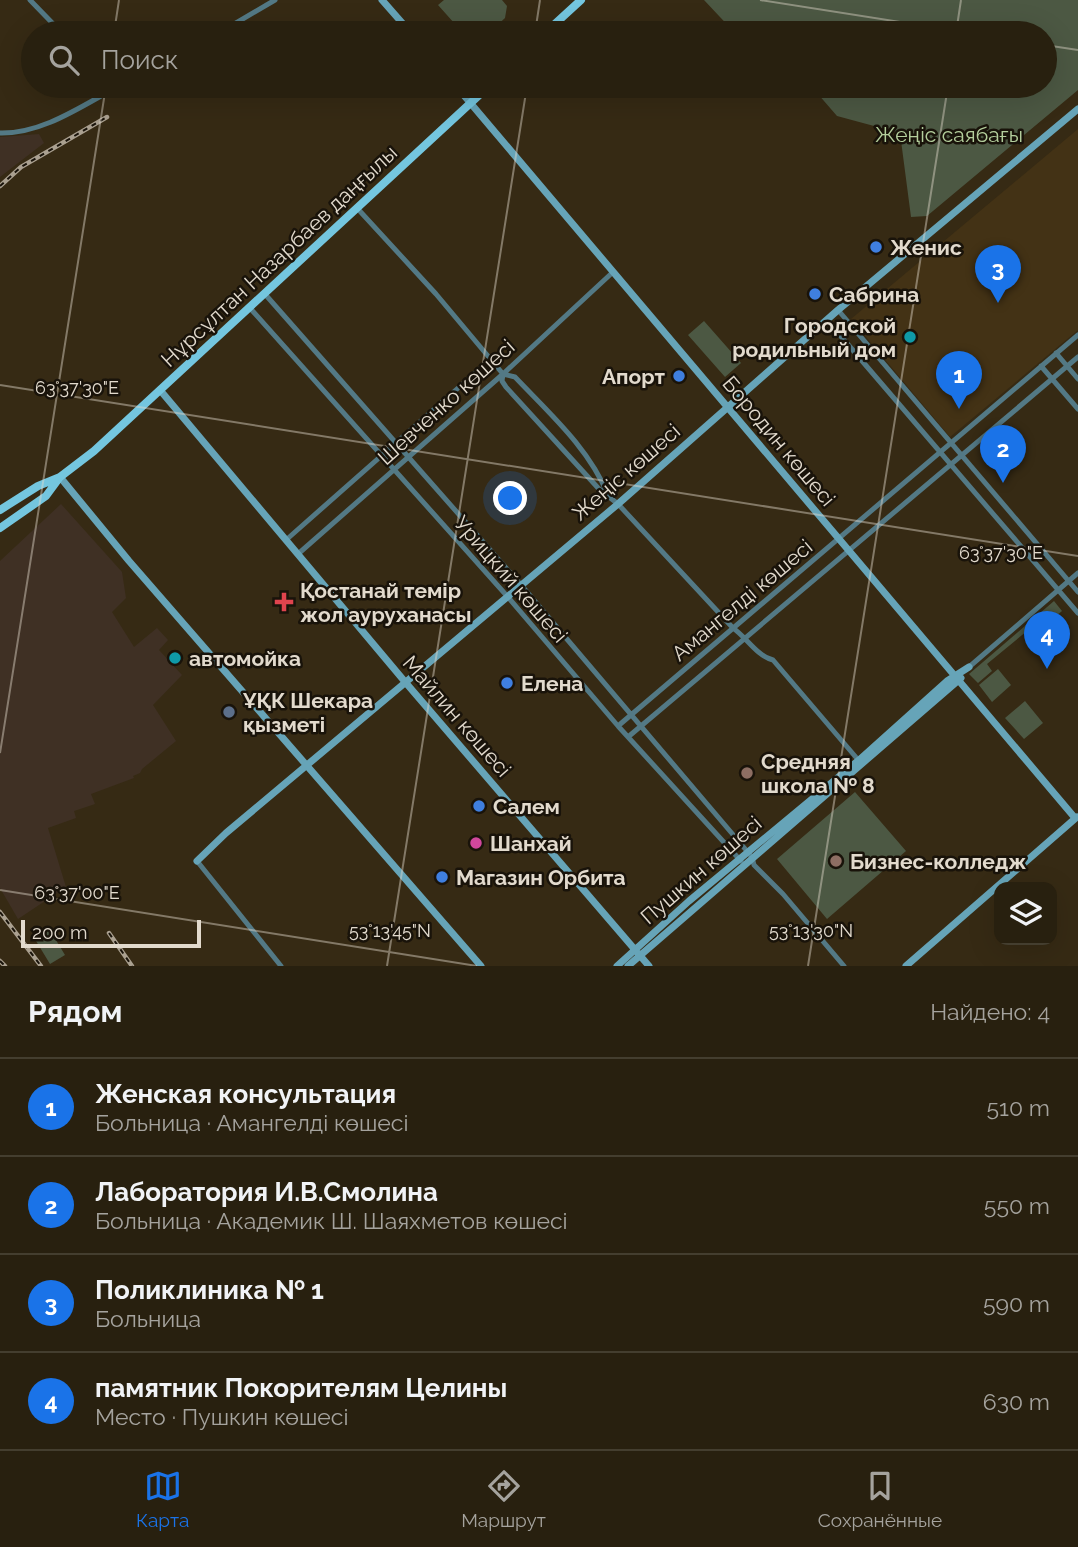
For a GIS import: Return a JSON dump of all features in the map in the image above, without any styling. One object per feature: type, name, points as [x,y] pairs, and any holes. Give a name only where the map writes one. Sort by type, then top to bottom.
[{"type":"main road","points":[[558,21],[581,0]]},
{"type":"main road","name":"Нұрсұлтан Назарбаев даңғылы","points":[[0,510],[38,486],[60,477],[94,451],[476,98]]},
{"type":"main road","name":"Нұрсұлтан Назарбаев даңғылы","points":[[0,528],[46,496],[60,477]]},
{"type":"street","points":[[30,0],[50,21]]},
{"type":"street","points":[[239,21],[275,0]]},
{"type":"street","points":[[382,0],[400,21]]},
{"type":"street","points":[[0,133],[29,130],[95,98]]},
{"type":"street","name":"Бородин көшесі","points":[[466,98],[956,678],[1077,817]]},
{"type":"street","name":"Жеңіс көшесі","points":[[197,861],[226,833],[618,503],[838,310],[1078,110]]},
{"type":"street","points":[[357,208],[436,294],[503,374],[515,377],[579,445],[595,467],[608,495]]},
{"type":"street","name":"Шевченко көшесі","points":[[298,554],[503,374],[613,272]]},
{"type":"street","name":"Урицкий көшесі","points":[[264,293],[521,585],[844,966]]},
{"type":"street","name":"Урицкий көшесі","points":[[249,307],[507,596],[618,726],[741,861]]},
{"type":"street","points":[[838,310],[1078,592]]},
{"type":"street","points":[[827,320],[1078,613]]},
{"type":"street","name":"Амангелді көшесі","points":[[618,726],[1078,335]]},
{"type":"street","points":[[1056,354],[1078,379]]},
{"type":"street","name":"Амангелді көшесі","points":[[628,737],[1078,356]]},
{"type":"street","name":"Шевченко көшесі","points":[[286,540],[491,359]]},
{"type":"street","points":[[1041,366],[1078,410]]},
{"type":"street","points":[[503,374],[502,381],[506,387],[599,489],[618,503],[733,628],[746,637],[764,657],[773,660],[861,762]]},
{"type":"street","name":"Майлин көшесі","points":[[160,390],[649,966]]},
{"type":"street","points":[[60,477],[122,553],[481,966]]},
{"type":"street","points":[[1014,540],[1026,530]]},
{"type":"street","name":"Пушкин көшесі","points":[[617,966],[638,952],[741,861],[751,858],[1078,573]]},
{"type":"street","points":[[906,966],[1077,817]]},
{"type":"street","points":[[741,861],[751,858]]},
{"type":"street","points":[[197,861],[281,966]]},
{"type":"street","name":"Пушкин көшесі","points":[[628,966],[638,952]]},
{"type":"shaded area","points":[[1078,129],[1078,330],[950,437],[851,319]]},
{"type":"shaded area","points":[[39,134],[44,143],[0,177],[0,137]]},
{"type":"shaded area","points":[[61,504],[122,572],[126,598],[112,612],[134,647],[157,628],[168,640],[159,650],[182,675],[153,705],[176,741],[133,776],[134,778],[91,794],[95,804],[74,811],[76,818],[48,828],[66,887],[18,919],[0,888],[0,561]]},
{"type":"green space","points":[[444,0],[502,0],[507,6],[502,21],[452,21],[438,5]]},
{"type":"green space","name":"Жеңіс саябағы","points":[[704,0],[1078,0],[1078,90],[927,216],[911,217],[900,133],[837,116],[821,98],[1057,98],[1057,21],[724,21]]},
{"type":"green space","points":[[704,321],[741,363],[725,377],[688,335]]},
{"type":"green space","points":[[1054,601],[1062,611],[1049,622],[1044,617],[987,664],[992,671],[978,683],[969,674]]},
{"type":"green space","points":[[998,669],[1011,685],[992,702],[979,685]]},
{"type":"green space","points":[[1025,701],[1043,723],[1024,739],[1005,718]]},
{"type":"green space","points":[[855,792],[906,851],[827,919],[777,859]]},
{"type":"green space","points":[[48,927],[65,955],[50,964],[33,936]]},
{"type":"railway","points":[[0,186],[21,167],[107,117]]},
{"type":"railway","points":[[0,912],[41,966]]},
{"type":"railway","points":[[109,933],[132,966]]},
{"type":"railway","points":[[0,961],[5,966]]},
{"type":"place","name":"Женис","points":[[876,247]]},
{"type":"place","name":"Сабрина","points":[[815,294]]},
{"type":"place","name":"Поликлиника № 1","points":[[998,303]]},
{"type":"place","name":"Городской родильный дом","points":[[910,337]]},
{"type":"place","name":"Апорт","points":[[679,376]]},
{"type":"place","name":"Женская консультация","points":[[959,409]]},
{"type":"place","name":"Лаборатория И.В.Смолина","points":[[1003,483]]},
{"type":"place","name":"Қостанай темір жол ауруханасы","points":[[284,602]]},
{"type":"place","name":"автомойка","points":[[175,658]]},
{"type":"place","name":"памятник Покорителям Целины","points":[[1047,669]]},
{"type":"place","name":"Елена","points":[[507,683]]},
{"type":"place","name":"ҰҚК Шекара қызметі","points":[[229,712]]},
{"type":"place","name":"Средняя школа № 8","points":[[747,773]]},
{"type":"place","name":"Салем","points":[[479,806]]},
{"type":"place","name":"Шанхай","points":[[476,843]]},
{"type":"place","name":"Бизнес-колледж","points":[[836,861]]},
{"type":"place","name":"Магазин Орбита","points":[[442,877]]}]
